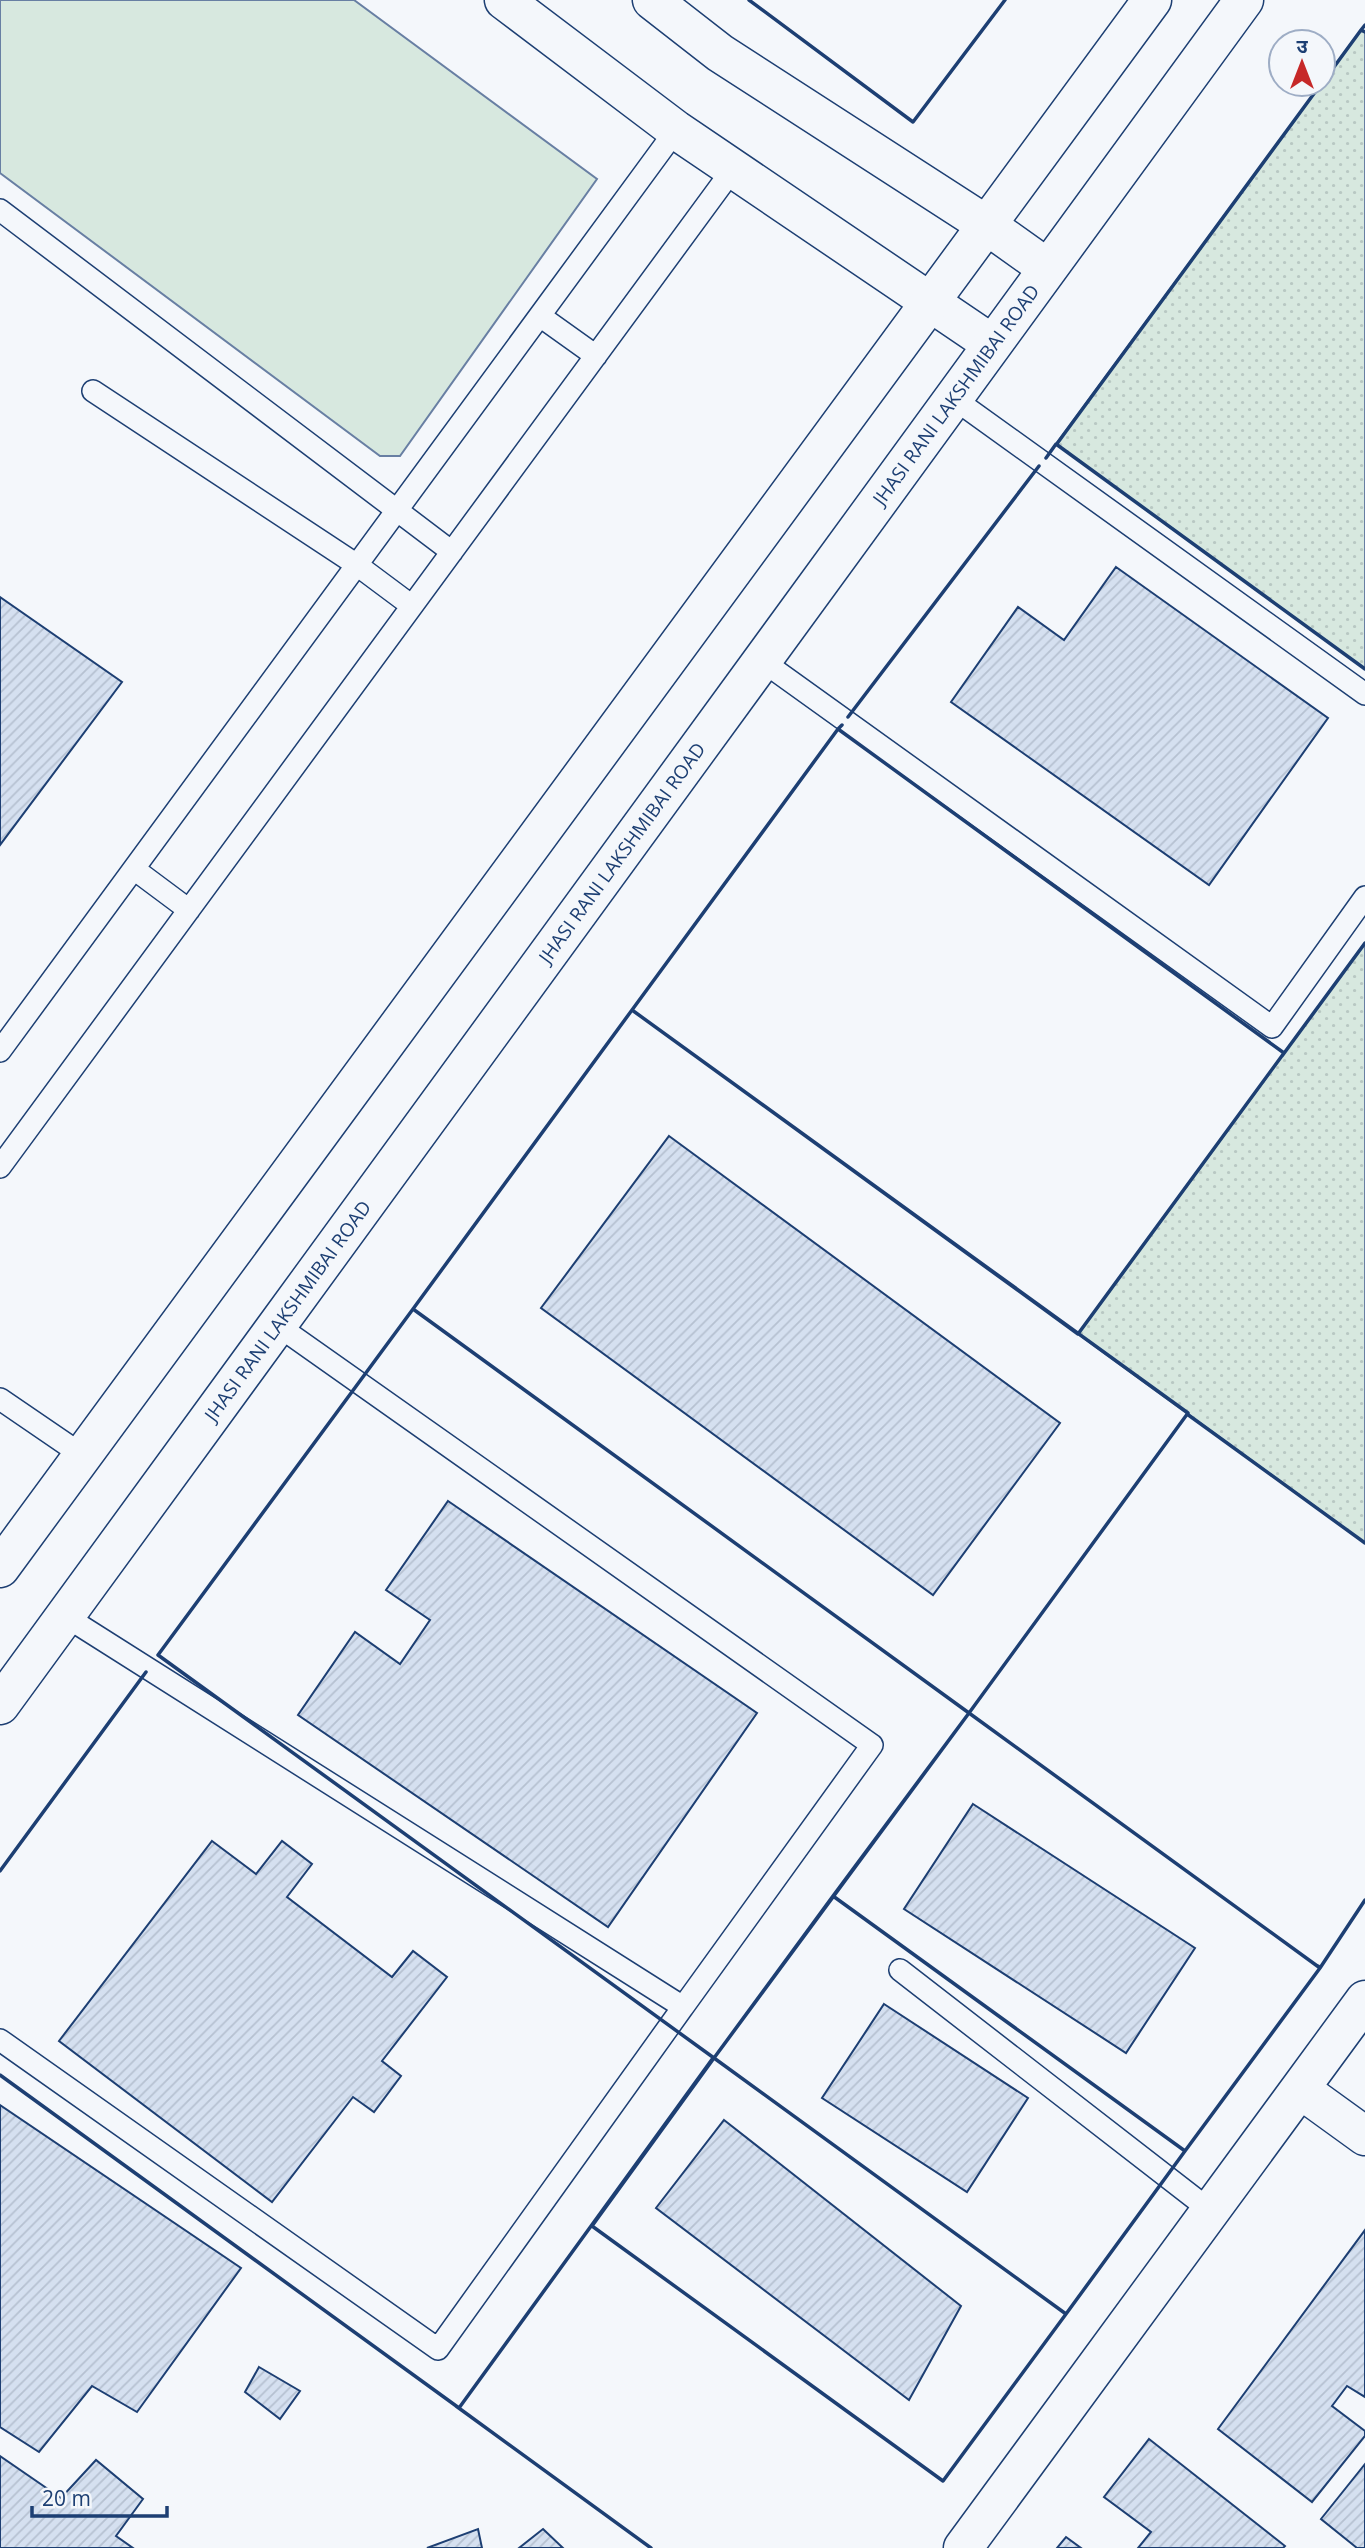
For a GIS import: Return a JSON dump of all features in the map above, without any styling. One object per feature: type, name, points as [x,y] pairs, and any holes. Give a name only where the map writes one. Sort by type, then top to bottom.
[{"type":"main road","points":[[504,0],[676,130],[992,344]]},
{"type":"main road","points":[[652,0],[720,53],[988,226],[1047,268]]},
{"type":"main road","points":[[0,1568],[1152,0]]},
{"type":"main road","name":"JHASI RANI LAKSHMIBAI ROAD","points":[[0,1705],[1244,0]]},
{"type":"main road","points":[[964,2548],[1365,2000]]},
{"type":"main road","points":[[1300,2089],[1365,2136]]},
{"type":"lane","points":[[0,1051],[676,130]]},
{"type":"lane","points":[[0,1167],[733,169]]},
{"type":"lane","points":[[0,210],[452,552]]},
{"type":"lane","points":[[540,316],[596,356]]},
{"type":"lane","points":[[93,391],[356,565],[412,606]]},
{"type":"lane","points":[[953,398],[1365,694]]},
{"type":"lane","points":[[761,660],[1272,1027],[1365,897]]},
{"type":"lane","points":[[134,869],[189,910]]},
{"type":"lane","points":[[0,2039],[438,2349],[872,1745],[277,1325]]},
{"type":"lane","points":[[0,1399],[82,1455]]},
{"type":"lane","points":[[65,1616],[683,2007]]},
{"type":"lane","points":[[900,1970],[1211,2211]]},
{"type":"shaded area","points":[[0,0],[354,0],[597,179],[400,456],[380,456],[0,173]]},
{"type":"shaded area","points":[[1361,30],[1365,32],[1365,669],[1056,444],[1311,98],[1337,98],[1337,63]]},
{"type":"shaded area","points":[[1365,943],[1365,1543],[1078,1334]]},
{"type":"building","points":[[1116,567],[1328,718],[1209,885],[951,702],[1018,607],[1064,640]]},
{"type":"building","points":[[0,597],[122,682],[0,845]]},
{"type":"building","points":[[669,1136],[1060,1423],[933,1595],[541,1308]]},
{"type":"building","points":[[448,1501],[757,1713],[608,1927],[298,1715],[355,1632],[400,1664],[430,1620],[386,1590]]},
{"type":"building","points":[[973,1804],[1195,1948],[1126,2053],[904,1909]]},
{"type":"building","points":[[212,1841],[256,1874],[282,1841],[312,1864],[287,1897],[392,1977],[413,1951],[447,1977],[382,2061],[401,2076],[374,2112],[353,2097],[272,2202],[59,2041]]},
{"type":"building","points":[[884,2004],[1028,2098],[967,2192],[822,2098]]},
{"type":"building","points":[[0,2105],[241,2268],[137,2412],[92,2386],[39,2452],[0,2427]]},
{"type":"building","points":[[724,2120],[961,2306],[909,2400],[656,2208]]},
{"type":"building","points":[[1365,2230],[1365,2397],[1347,2386],[1332,2406],[1365,2431],[1365,2436],[1312,2502],[1218,2429]]},
{"type":"building","points":[[259,2367],[300,2391],[280,2419],[245,2392]]},
{"type":"building","points":[[1149,2439],[1285,2546],[1138,2548],[1151,2532],[1104,2497]]},
{"type":"building","points":[[0,2456],[61,2498],[96,2460],[143,2499],[116,2536],[133,2548],[0,2548]]},
{"type":"building","points":[[1365,2464],[1365,2548],[1357,2548],[1321,2519]]},
{"type":"building","points":[[478,2529],[482,2548],[427,2548]]},
{"type":"building","points":[[543,2529],[563,2548],[519,2548]]},
{"type":"building","points":[[1066,2537],[1081,2548],[1057,2548]]},
{"type":"wall","points":[[749,0],[913,122],[1005,0]]},
{"type":"wall","points":[[1361,30],[1365,25]]},
{"type":"wall","points":[[1337,63],[1361,30]]},
{"type":"wall","points":[[1361,30],[1365,32]]},
{"type":"wall","points":[[1056,445],[1311,98]]},
{"type":"wall","points":[[1046,458],[1056,444],[1365,669]]},
{"type":"wall","points":[[848,717],[1039,466]]},
{"type":"wall","points":[[838,729],[1284,1053],[1078,1334],[632,1010],[838,729],[842,725]]},
{"type":"wall","points":[[1282,1056],[1365,943]]},
{"type":"wall","points":[[632,1010],[1188,1413],[969,1713],[413,1309],[632,1010]]},
{"type":"wall","points":[[413,1309],[969,1713],[714,2058],[158,1655],[413,1309]]},
{"type":"wall","points":[[1187,1414],[1365,1543]]},
{"type":"wall","points":[[0,1871],[146,1672]]},
{"type":"wall","points":[[969,1713],[1320,1968],[1185,2151],[833,1896],[969,1713]]},
{"type":"wall","points":[[833,1896],[1185,2151],[1066,2314],[714,2058],[833,1896]]},
{"type":"wall","points":[[1318,1966],[1320,1968],[1365,1900]]},
{"type":"wall","points":[[0,2075],[459,2408],[713,2058]]},
{"type":"wall","points":[[714,2058],[1066,2314],[943,2481],[592,2226],[714,2058]]},
{"type":"wall","points":[[456,2406],[651,2548]]}]
